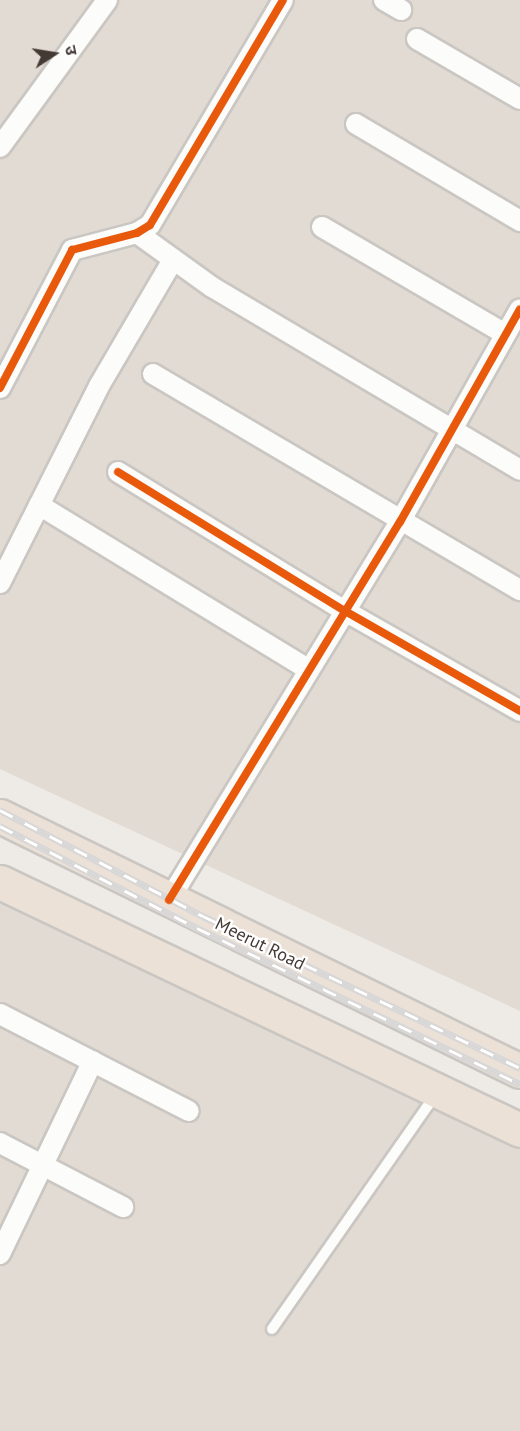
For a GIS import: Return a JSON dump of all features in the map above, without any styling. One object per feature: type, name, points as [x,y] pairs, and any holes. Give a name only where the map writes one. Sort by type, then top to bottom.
[{"type":"highway","name":"Meerut Road","points":[[0,816],[520,1071]]},
{"type":"highway","points":[[0,882],[520,1130]]},
{"type":"street","points":[[0,147],[107,0]]},
{"type":"street","points":[[1,383],[72,250],[137,233],[150,225],[283,0]]},
{"type":"street","points":[[417,39],[520,99]]},
{"type":"street","points":[[356,124],[520,221]]},
{"type":"street","points":[[321,227],[506,334]]},
{"type":"street","points":[[137,233],[173,260],[452,433],[520,470]]},
{"type":"street","points":[[0,583],[125,338],[173,260]]},
{"type":"street","points":[[170,900],[400,522],[520,309]]},
{"type":"street","points":[[153,374],[400,522],[520,590]]},
{"type":"street","points":[[118,471],[345,611],[520,711]]},
{"type":"street","points":[[39,505],[309,670]]},
{"type":"street","points":[[0,1014],[189,1111]]},
{"type":"street","points":[[0,1254],[93,1061]]},
{"type":"street","points":[[0,1143],[123,1207]]},
{"type":"lane","points":[[272,1329],[438,1091]]},
{"type":"shaded area","points":[[0,0],[520,0],[520,1011],[0,769]]},
{"type":"shaded area","points":[[0,879],[520,1139],[520,1431],[0,1431]]},
{"type":"railway","points":[[0,810],[203,916],[520,1068]]},
{"type":"railway","points":[[0,826],[197,928],[520,1084]]},
{"type":"cycle path","points":[[0,388],[72,250],[137,233],[150,225],[283,0]]},
{"type":"cycle path","points":[[169,900],[400,522],[520,309]]},
{"type":"cycle path","points":[[118,472],[345,611],[520,711]]}]
